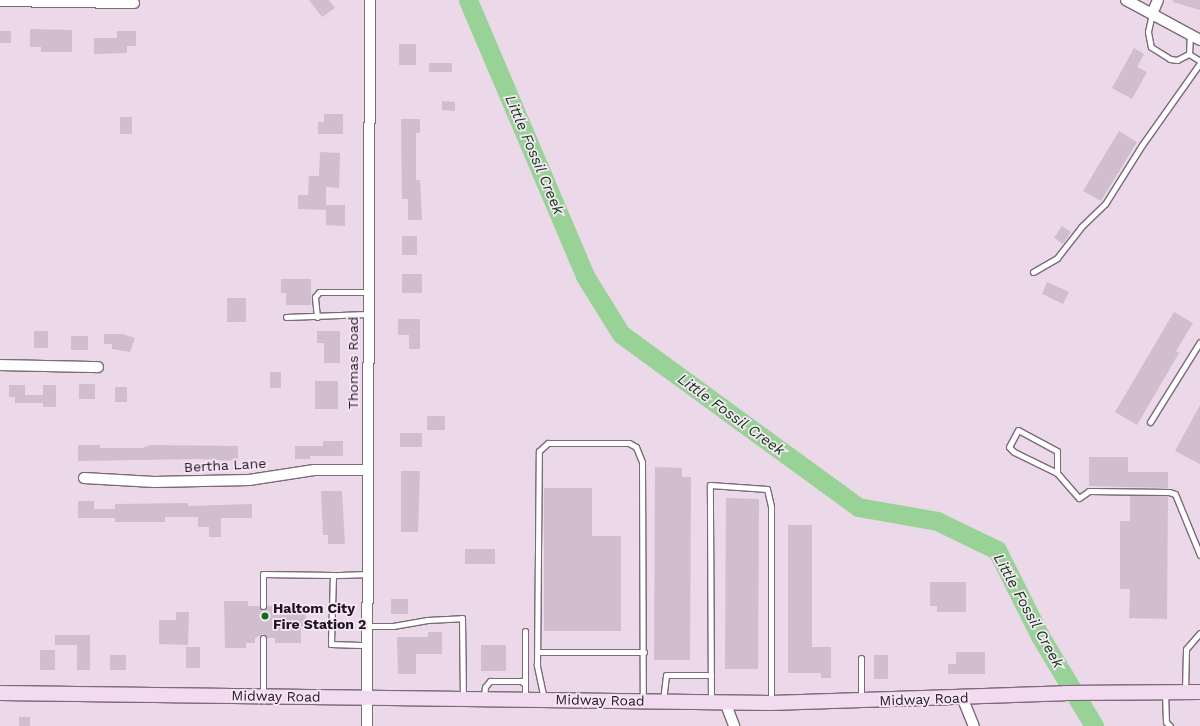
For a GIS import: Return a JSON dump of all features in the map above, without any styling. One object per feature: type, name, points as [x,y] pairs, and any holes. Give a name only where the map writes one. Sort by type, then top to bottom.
[{"type":"main road","name":"Midway Road","points":[[0,693],[771,703],[1034,694],[1200,692]]},
{"type":"street","name":"Thomas Road","points":[[367,726],[367,292],[370,0]]},
{"type":"street","points":[[1126,0],[1200,40]]},
{"type":"street","points":[[1152,14],[1158,0]]},
{"type":"street","points":[[0,1],[134,3]]},
{"type":"street","points":[[0,365],[98,367]]},
{"type":"street","name":"Bertha Lane","points":[[84,478],[154,482],[249,480],[314,470],[367,470]]},
{"type":"street","points":[[962,697],[974,726]]},
{"type":"street","points":[[718,702],[734,726]]},
{"type":"lane","points":[[1152,14],[1148,32],[1151,47],[1170,59],[1177,60],[1189,54]]},
{"type":"lane","points":[[1189,54],[1190,35]]},
{"type":"lane","points":[[1033,272],[1057,258],[1081,227],[1105,204],[1142,145],[1200,62],[1189,54]]},
{"type":"lane","points":[[317,317],[315,297],[319,292],[367,292]]},
{"type":"lane","points":[[286,317],[367,314]]},
{"type":"lane","points":[[1150,422],[1200,342]]},
{"type":"lane","points":[[1057,474],[1057,451],[1018,430],[1009,447],[1014,452],[1057,474],[1079,498],[1089,491],[1169,492],[1175,494],[1200,555]]},
{"type":"lane","points":[[544,699],[537,665],[539,452],[548,443],[629,443],[636,447],[642,462],[644,652],[643,701]]},
{"type":"lane","points":[[718,702],[711,675],[710,485],[767,490],[771,506],[771,703]]},
{"type":"lane","points":[[263,606],[263,574],[367,574]]},
{"type":"lane","points":[[333,575],[331,644],[368,645]]},
{"type":"lane","points":[[368,626],[393,626],[427,620],[462,618],[463,698]]},
{"type":"lane","points":[[525,630],[525,699]]},
{"type":"lane","points":[[1185,692],[1186,649],[1200,633]]},
{"type":"lane","points":[[263,638],[263,696]]},
{"type":"lane","points":[[538,652],[644,652]]},
{"type":"lane","points":[[861,658],[861,701]]},
{"type":"lane","points":[[663,701],[666,675],[711,675]]},
{"type":"lane","points":[[484,699],[485,687],[490,681],[521,681],[525,684]]},
{"type":"lane","points":[[1165,692],[1166,722],[1170,726]]},
{"type":"building","points":[[309,0],[329,0],[335,8],[322,17]]},
{"type":"building","points":[[1173,0],[1200,0],[1200,10],[1173,2]]},
{"type":"building","points":[[30,29],[72,30],[72,52],[41,52],[41,47],[30,47]]},
{"type":"building","points":[[0,31],[11,31],[11,43],[0,43]]},
{"type":"building","points":[[117,31],[136,31],[136,46],[127,46],[127,53],[94,54],[94,38],[117,38]]},
{"type":"building","points":[[399,44],[416,44],[416,65],[399,65]]},
{"type":"building","points":[[1134,48],[1144,54],[1137,67],[1147,72],[1132,99],[1112,88]]},
{"type":"building","points":[[429,63],[452,63],[452,72],[429,72]]},
{"type":"building","points":[[442,101],[455,102],[455,111],[442,110]]},
{"type":"building","points":[[324,114],[343,114],[343,134],[318,134],[318,122],[324,122]]},
{"type":"building","points":[[120,117],[132,117],[132,134],[120,134]]},
{"type":"building","points":[[401,119],[420,119],[420,133],[416,133],[416,180],[420,180],[422,220],[408,220],[408,199],[402,199]]},
{"type":"building","points":[[1119,131],[1137,142],[1101,201],[1083,191]]},
{"type":"building","points":[[320,152],[340,153],[339,188],[326,187],[326,210],[298,209],[298,195],[308,195],[309,176],[319,176]]},
{"type":"building","points":[[326,205],[345,205],[345,226],[326,225]]},
{"type":"building","points":[[1062,226],[1071,232],[1063,244],[1054,238]]},
{"type":"building","points":[[402,236],[417,236],[417,255],[402,255]]},
{"type":"building","points":[[402,274],[422,274],[422,293],[402,293]]},
{"type":"building","points":[[281,279],[311,279],[311,305],[286,305],[286,293],[281,293]]},
{"type":"building","points":[[1047,282],[1069,292],[1063,304],[1042,294]]},
{"type":"building","points":[[227,298],[246,298],[246,322],[227,322]]},
{"type":"building","points":[[1174,312],[1193,323],[1176,351],[1179,353],[1137,425],[1115,412]]},
{"type":"building","points":[[398,319],[420,319],[420,349],[409,349],[409,335],[398,335]]},
{"type":"building","points":[[34,331],[48,331],[48,348],[34,348]]},
{"type":"building","points":[[317,331],[340,331],[340,363],[324,363],[324,343],[317,343]]},
{"type":"building","points":[[104,334],[123,334],[135,338],[130,352],[112,349],[112,344],[104,344]]},
{"type":"building","points":[[71,336],[88,336],[88,350],[71,350]]},
{"type":"building","points":[[270,372],[281,372],[281,388],[270,388]]},
{"type":"building","points":[[315,381],[338,381],[338,409],[315,409]]},
{"type":"building","points":[[79,384],[95,384],[95,399],[79,399]]},
{"type":"building","points":[[9,385],[25,385],[25,395],[43,395],[43,385],[56,385],[56,407],[43,407],[43,403],[15,403],[15,397],[9,397]]},
{"type":"building","points":[[115,387],[127,387],[127,402],[115,402]]},
{"type":"building","points":[[1200,405],[1200,464],[1175,451]]},
{"type":"building","points":[[427,416],[445,416],[445,430],[427,430]]},
{"type":"building","points":[[400,433],[422,433],[422,447],[400,447]]},
{"type":"building","points":[[323,441],[343,441],[343,456],[310,456],[310,459],[295,459],[295,446],[323,446]]},
{"type":"building","points":[[78,445],[100,445],[100,448],[143,448],[150,445],[238,446],[238,461],[198,459],[78,461]]},
{"type":"building","points":[[1089,457],[1128,457],[1128,472],[1168,472],[1168,488],[1089,486]]},
{"type":"building","points":[[655,467],[682,468],[682,477],[691,477],[690,660],[654,660]]},
{"type":"building","points":[[401,471],[420,471],[418,532],[401,532]]},
{"type":"building","points":[[544,488],[592,488],[592,536],[621,536],[621,631],[544,631]]},
{"type":"building","points":[[321,491],[342,491],[345,544],[328,544],[328,535],[323,535]]},
{"type":"building","points":[[1130,496],[1168,496],[1167,619],[1129,618],[1130,589],[1120,589],[1120,521],[1130,521]]},
{"type":"building","points":[[726,498],[759,499],[758,669],[725,669]]},
{"type":"building","points":[[78,501],[94,501],[94,509],[115,509],[115,504],[188,503],[188,506],[252,504],[252,518],[221,518],[221,537],[209,537],[209,527],[198,527],[198,517],[165,517],[165,522],[115,522],[115,518],[78,518]]},
{"type":"building","points":[[788,525],[812,525],[812,647],[831,647],[831,678],[821,678],[821,673],[788,673]]},
{"type":"building","points":[[465,549],[495,549],[495,564],[465,564]]},
{"type":"building","points":[[930,582],[966,582],[966,612],[937,612],[937,606],[930,606]]},
{"type":"building","points":[[391,599],[408,599],[408,614],[391,614]]},
{"type":"building","name":"Haltom City Fire Station 2","points":[[224,601],[248,601],[248,606],[259,606],[263,610],[267,606],[306,605],[306,627],[301,627],[301,643],[275,643],[275,638],[267,638],[263,634],[255,638],[255,643],[246,643],[246,648],[225,648]]},
{"type":"building","points":[[176,612],[189,612],[188,645],[159,644],[159,620],[176,620]]},
{"type":"building","points":[[428,632],[442,632],[442,654],[416,654],[416,674],[398,674],[397,637],[428,637]]},
{"type":"building","points":[[55,635],[90,635],[90,670],[77,670],[77,645],[55,645]]},
{"type":"building","points":[[481,645],[506,645],[506,671],[481,671]]},
{"type":"building","points":[[186,647],[200,647],[200,668],[186,668]]},
{"type":"building","points":[[40,650],[55,650],[55,670],[40,670]]},
{"type":"building","points":[[956,652],[985,652],[985,674],[948,674],[948,664],[956,664]]},
{"type":"building","points":[[110,655],[126,655],[126,670],[110,670]]},
{"type":"building","points":[[874,655],[888,655],[888,679],[874,679]]},
{"type":"building","points":[[19,717],[30,717],[30,726],[19,726]]},
{"type":"waterway","name":"Little Fossil Creek","points":[[468,0],[585,276],[621,334],[858,507],[937,521],[997,550],[1040,636],[1094,726]]},
{"type":"place","name":"Haltom City Fire Station 2","points":[[265,616]]}]
